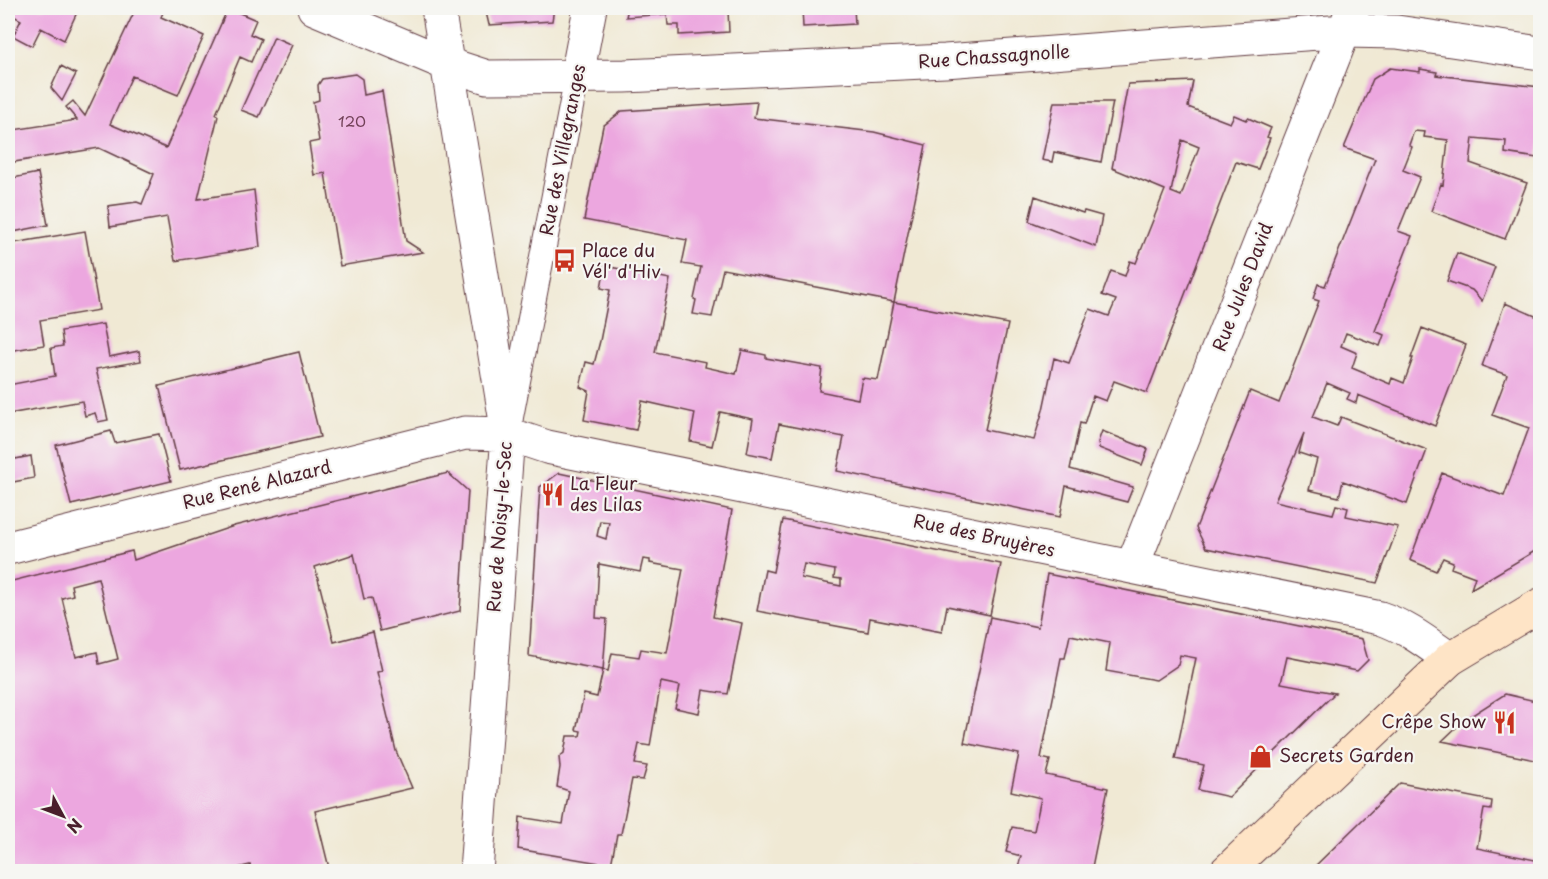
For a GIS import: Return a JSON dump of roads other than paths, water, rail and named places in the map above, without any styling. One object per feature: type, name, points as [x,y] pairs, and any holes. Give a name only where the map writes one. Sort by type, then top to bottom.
[{"type":"main road","points":[[1226,872],[1450,660],[1540,605]]},
{"type":"street","name":"Rue Chassagnolle","points":[[314,8],[447,64],[487,77],[637,76],[945,61],[1348,19],[1397,32],[1540,53]]},
{"type":"street","name":"Rue de Noisy-le-Sec","points":[[438,8],[508,434],[476,872]]},
{"type":"street","name":"Rue des Villegranges","points":[[577,76],[590,8]]},
{"type":"street","name":"Rue Jules David","points":[[1132,567],[1348,19]]},
{"type":"street","name":"Rue René Alazard","points":[[8,548],[465,433],[508,434]]},
{"type":"street","name":"Rue des Bruyères","points":[[508,434],[547,447],[1380,618],[1400,625],[1417,635],[1450,660]]},
{"type":"lane","name":"Rue des Villegranges","points":[[508,434],[577,76]]},
{"type":"place","name":"Place du Vél' d'Hiv","points":[[564,261]]},
{"type":"place","name":"La Fleur des Lilas","points":[[552,494]]},
{"type":"place","name":"Crêpe Show","points":[[1504,722]]},
{"type":"place","name":"Secrets Garden","points":[[1261,756]]}]
